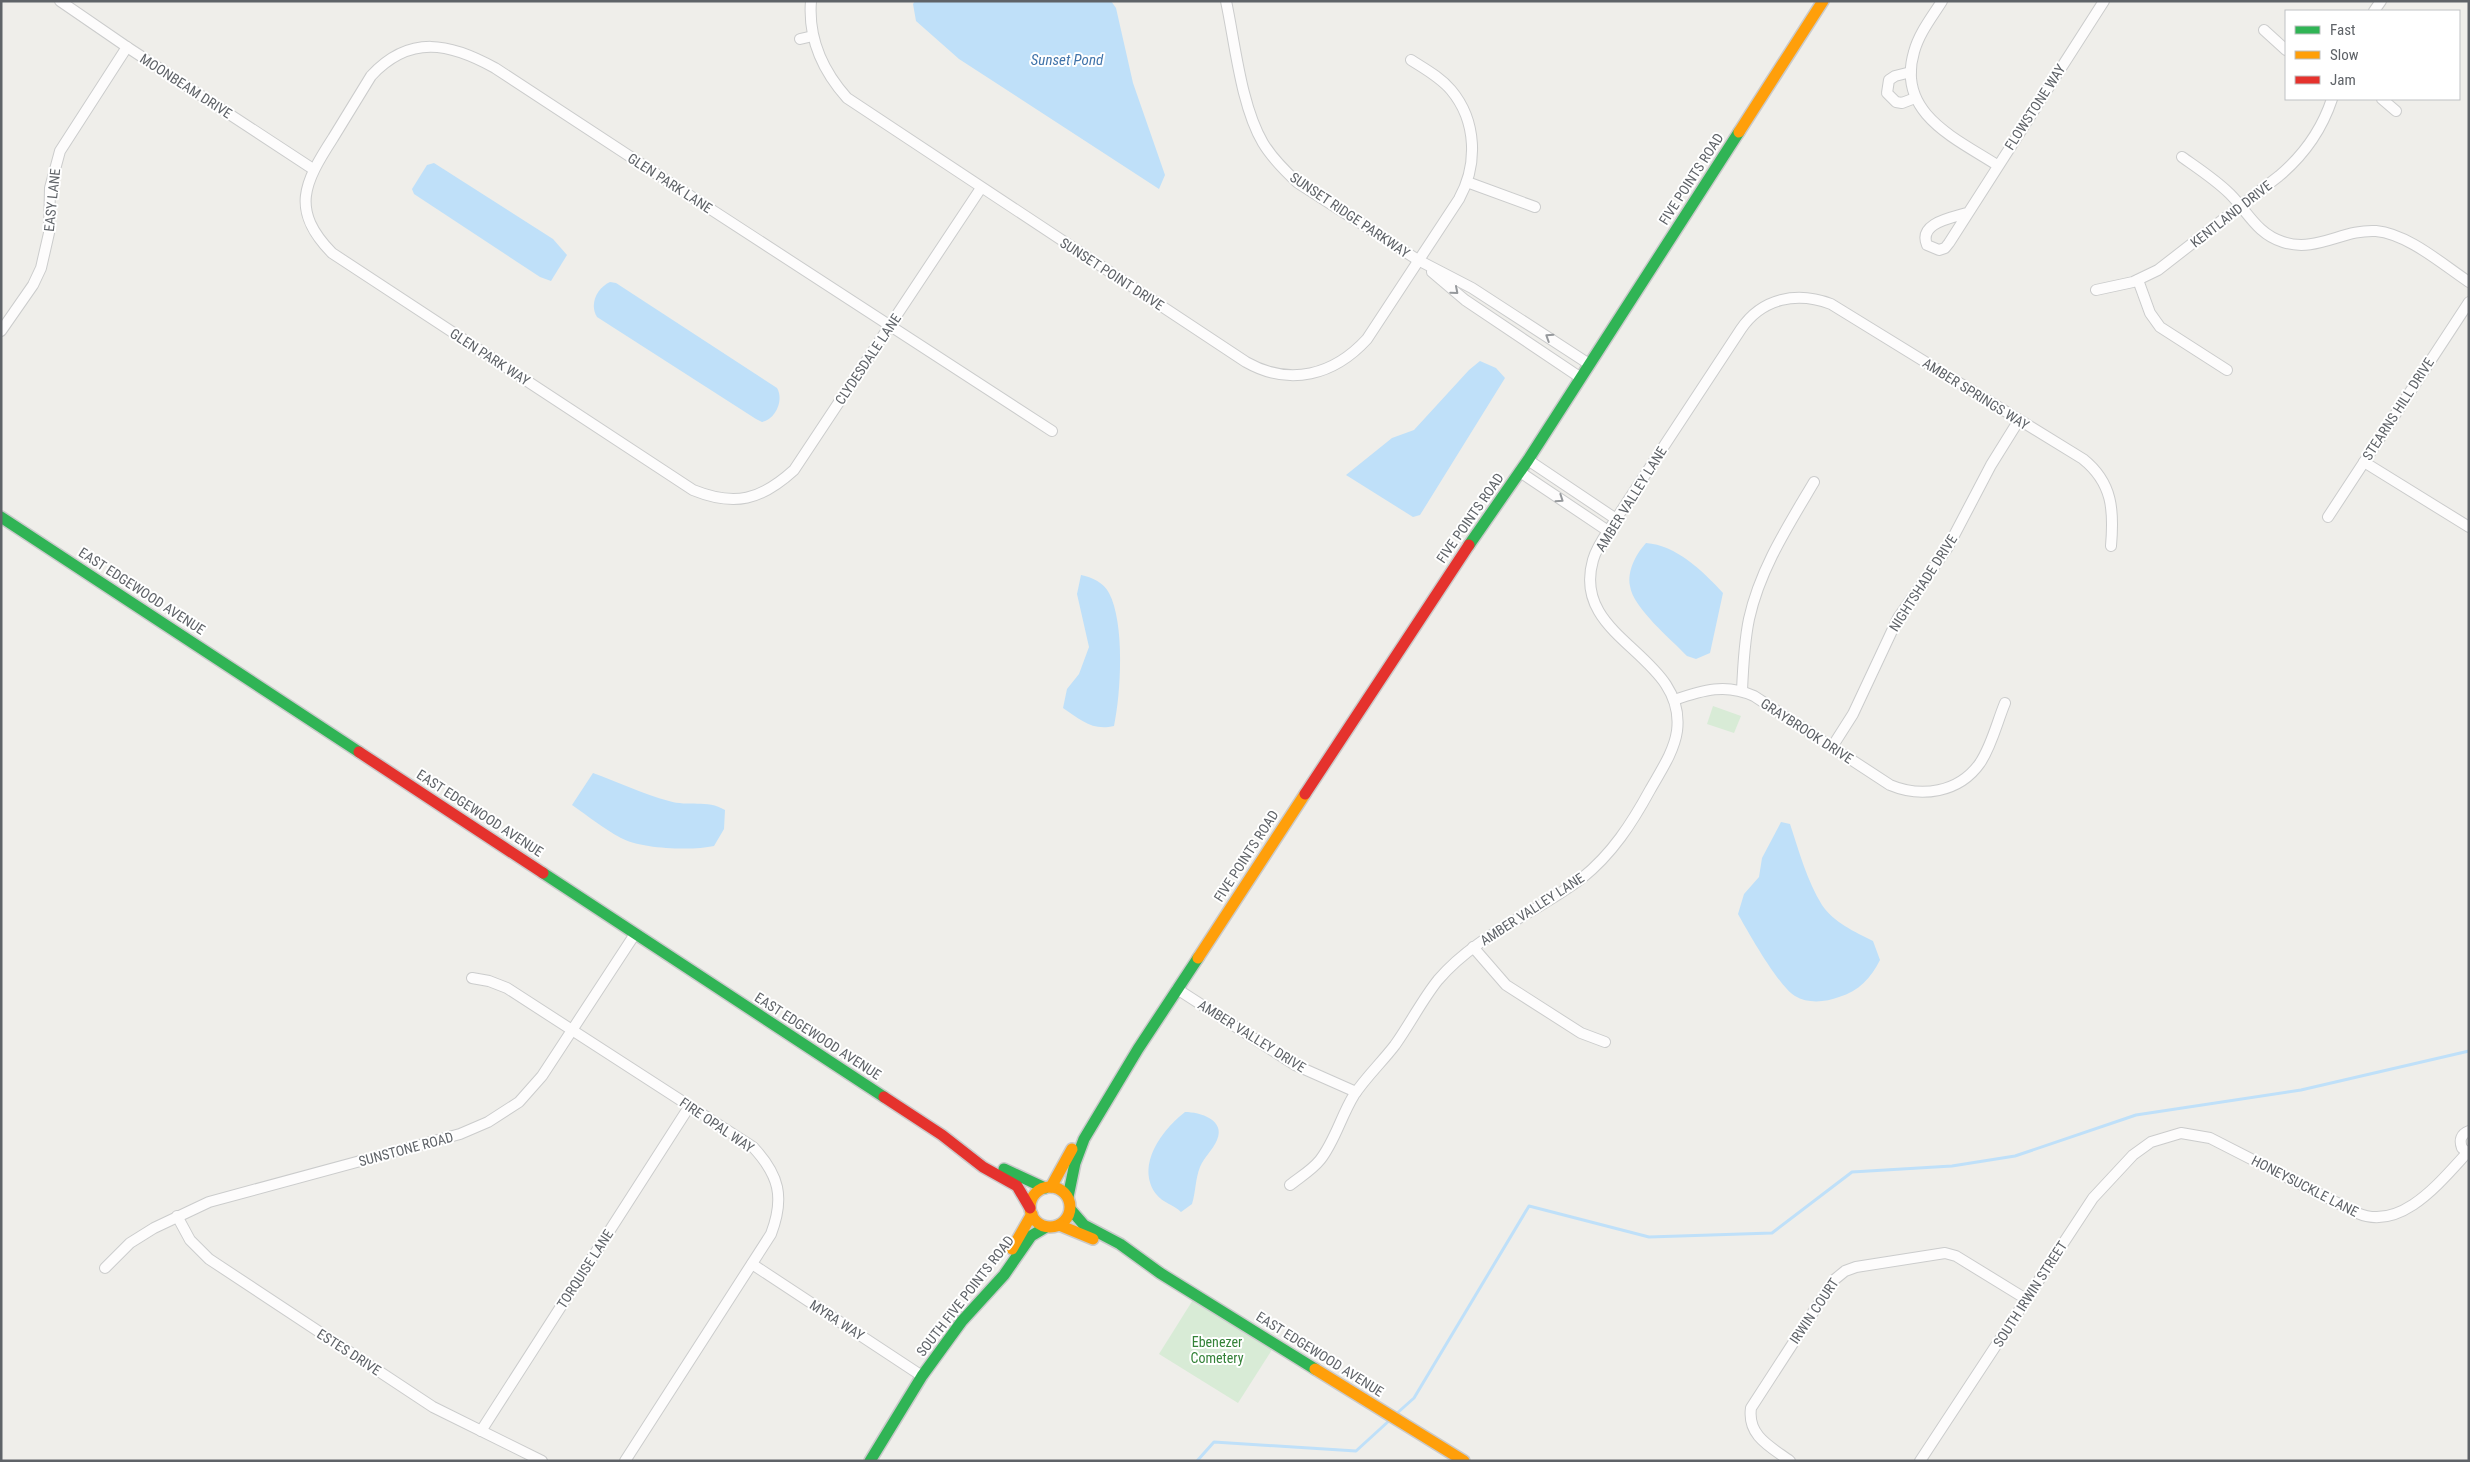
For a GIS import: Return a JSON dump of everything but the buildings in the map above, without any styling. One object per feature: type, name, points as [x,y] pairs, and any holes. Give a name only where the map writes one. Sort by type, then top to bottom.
[{"type":"street","name":"MOONBEAM DRIVE","points":[[60,1],[127,48],[313,169]]},
{"type":"street","name":"SUNSET POINT DRIVE","points":[[812,1],[814,36],[826,71],[847,98],[1246,362],[1272,373],[1287,375],[1316,372],[1344,360],[1367,338],[1459,199],[1467,182],[1472,160],[1472,142],[1469,124],[1462,108],[1439,78],[1411,60]]},
{"type":"street","name":"SUNSET RIDGE PARKWAY","points":[[1226,1],[1249,109],[1262,142],[1272,157],[1298,183],[1418,260],[1472,288],[1589,364]]},
{"type":"street","name":"FIVE POINTS ROAD","points":[[1138,1049],[1438,591],[1528,460],[1823,1]]},
{"type":"street","points":[[1942,1],[1922,32],[1914,52],[1911,72],[1915,98],[1926,115],[1940,129],[1997,165]]},
{"type":"street","name":"FLOWSTONE WAY","points":[[1967,213],[2104,1]]},
{"type":"street","points":[[2264,30],[2285,49]]},
{"type":"street","points":[[800,39],[814,36]]},
{"type":"street","name":"GLEN PARK LANE","points":[[313,169],[372,76],[381,66],[395,56],[419,47],[451,48],[471,54],[1052,432]]},
{"type":"street","name":"EASY LANE","points":[[1,331],[33,285],[40,268],[49,233],[50,188],[60,151],[127,48]]},
{"type":"street","points":[[1911,72],[1895,76],[1889,80],[1887,92],[1896,102],[1915,98]]},
{"type":"street","name":"KENTLAND DRIVE","points":[[2096,290],[2138,280],[2170,262],[2286,170],[2302,153],[2322,124],[2332,100]]},
{"type":"street","points":[[2383,100],[2396,111]]},
{"type":"street","points":[[2182,157],[2220,185],[2262,231],[2289,244],[2314,245],[2369,232],[2399,237],[2469,282]]},
{"type":"street","name":"GLEN PARK WAY","points":[[313,169],[306,190],[306,207],[310,224],[320,240],[332,253],[693,490],[710,497],[732,500]]},
{"type":"street","points":[[1467,182],[1534,207]]},
{"type":"street","name":"CLYDESDALE LANE","points":[[732,500],[751,498],[776,486],[794,470],[981,188]]},
{"type":"street","name":"SUNSET RIDGE PARKWAY","points":[[1418,260],[1466,300],[1581,378]]},
{"type":"street","points":[[2138,280],[2150,314],[2160,327],[2226,370]]},
{"type":"street","name":"AMBER SPRINGS WAY","points":[[1781,299],[1810,297],[1831,304],[2083,459],[2100,476],[2107,488],[2112,505],[2111,546]]},
{"type":"street","name":"AMBER VALLEY LANE","points":[[1290,1185],[1320,1159],[1356,1092],[1395,1044],[1438,981],[1473,947],[1576,882],[1600,861],[1616,843],[1640,809],[1673,746],[1678,721],[1674,700],[1662,677],[1613,631],[1595,606],[1590,583],[1591,568],[1598,547],[1608,531],[1744,325],[1762,307],[1781,299]]},
{"type":"street","name":"STEARNS HILL DRIVE","points":[[2328,517],[2469,302]]},
{"type":"street","name":"NIGHTSHADE DRIVE","points":[[1832,747],[1853,714],[1898,618],[1948,547],[1991,465],[2019,420]]},
{"type":"street","points":[[1528,460],[1616,519]]},
{"type":"street","points":[[2364,462],[2469,527]]},
{"type":"street","points":[[1520,472],[1608,531]]},
{"type":"street","points":[[1742,691],[1746,637],[1755,595],[1772,555],[1814,482]]},
{"type":"street","name":"EAST EDGEWOOD AVENUE","points":[[1,517],[942,1135],[983,1166],[1017,1186],[1031,1211]]},
{"type":"street","name":"GRAYBROOK DRIVE","points":[[1674,700],[1716,688],[1742,691],[1754,696],[1895,787],[1915,792],[1936,791],[1961,781],[1977,766],[1986,751],[2005,702]]},
{"type":"street","name":"SUNSTONE ROAD","points":[[105,1268],[130,1243],[177,1216],[209,1202],[460,1134],[488,1122],[519,1102],[542,1076],[635,934]]},
{"type":"street","points":[[1473,947],[1506,985],[1581,1033],[1605,1042]]},
{"type":"street","name":"FIRE OPAL WAY","points":[[472,978],[507,988],[753,1147],[767,1162],[778,1183],[780,1206],[771,1234],[625,1461]]},
{"type":"street","name":"AMBER VALLEY DRIVE","points":[[1177,989],[1295,1065],[1356,1092]]},
{"type":"street","points":[[1138,1049],[1084,1139],[1075,1163],[1068,1197],[1070,1210],[1065,1221],[1059,1225],[1046,1227],[1035,1220],[1031,1211],[1034,1195],[1048,1187],[1066,1164],[1082,1124],[1093,1106],[1138,1049]]},
{"type":"street","name":"TORQUISE LANE","points":[[481,1431],[689,1107]]},
{"type":"street","name":"HONEYSUCKLE LANE","points":[[2155,1140],[2181,1134],[2210,1138],[2357,1213],[2381,1218],[2396,1214],[2408,1207],[2445,1176],[2468,1153],[2462,1148],[2460,1140],[2469,1131]]},
{"type":"street","name":"EAST EDGEWOOD AVENUE","points":[[942,1135],[1008,1172],[1048,1187]]},
{"type":"street","name":"SOUTH IRWIN STREET","points":[[1920,1461],[2093,1198],[2133,1155],[2155,1140]]},
{"type":"street","points":[[1048,1187],[1058,1188],[1068,1197]]},
{"type":"street","name":"EAST EDGEWOOD AVENUE","points":[[1070,1210],[1084,1225],[1120,1244],[1160,1273],[1464,1461]]},
{"type":"street","name":"SOUTH FIVE POINTS ROAD","points":[[922,1376],[937,1347],[956,1319],[1007,1258],[1031,1211]]},
{"type":"street","name":"ESTES DRIVE","points":[[177,1216],[190,1240],[209,1259],[433,1407],[542,1461]]},
{"type":"street","name":"EAST EDGEWOOD AVENUE","points":[[1059,1225],[1094,1239],[1160,1273]]},
{"type":"street","name":"SOUTH FIVE POINTS ROAD","points":[[922,1376],[962,1321],[1010,1268],[1028,1240],[1039,1230],[1046,1227]]},
{"type":"street","name":"IRWIN COURT","points":[[1790,1461],[1757,1435],[1751,1422],[1751,1408],[1829,1288],[1841,1274],[1856,1267],[1945,1254],[1956,1256],[2026,1299]]},
{"type":"street","name":"MYRA WAY","points":[[752,1264],[922,1376]]},
{"type":"street","points":[[870,1461],[922,1376]]},
{"type":"green space","points":[[1713,706],[1741,716],[1734,733],[1707,724]]},
{"type":"green space","name":"Ebenezer Cometery","points":[[1196,1295],[1275,1345],[1238,1403],[1159,1354]]},
{"type":"water","name":"Sunset Pond","points":[[915,1],[1111,1],[1116,8],[1133,83],[1165,175],[1159,189],[959,59],[916,21],[913,4]]},
{"type":"water","points":[[434,163],[553,239],[567,255],[551,281],[540,277],[414,194],[412,189],[427,165]]},
{"type":"water","points":[[610,282],[616,283],[777,388],[780,398],[775,413],[762,422],[756,419],[597,317],[594,302],[601,288]]},
{"type":"water","points":[[1480,361],[1496,368],[1505,378],[1420,515],[1413,517],[1346,475],[1392,438],[1414,430],[1469,370]]},
{"type":"water","points":[[1646,543],[1668,549],[1688,560],[1723,593],[1710,653],[1696,659],[1687,656],[1638,604],[1633,595],[1629,580],[1636,557]]},
{"type":"water","points":[[1081,575],[1089,577],[1104,586],[1109,593],[1118,622],[1120,678],[1114,726],[1093,726],[1063,708],[1067,689],[1079,674],[1089,647],[1077,594]]},
{"type":"water","points":[[593,773],[676,803],[704,804],[718,807],[725,810],[724,829],[714,846],[705,848],[653,847],[630,842],[602,827],[572,805]]},
{"type":"water","points":[[1781,822],[1790,824],[1808,876],[1822,905],[1832,917],[1873,941],[1880,960],[1873,973],[1864,983],[1853,991],[1834,999],[1817,1001],[1800,999],[1788,991],[1764,958],[1738,914],[1744,894],[1759,877],[1762,858]]},
{"type":"water","points":[[1185,1112],[1210,1118],[1218,1127],[1219,1133],[1215,1144],[1200,1167],[1192,1204],[1181,1212],[1156,1194],[1150,1183],[1149,1171],[1154,1148],[1168,1128]]},
{"type":"waterway","points":[[1395,1415],[1414,1398],[1529,1206],[1649,1237],[1772,1233],[1852,1172],[1952,1166],[2015,1156],[2136,1115],[2301,1090],[2469,1051]]},
{"type":"waterway","points":[[1197,1461],[1214,1442],[1356,1451],[1391,1419]]},
{"type":"traffic: fast","points":[[1469,545],[1528,460],[1739,132]]},
{"type":"traffic: fast","points":[[1,517],[359,752]]},
{"type":"traffic: fast","points":[[543,873],[884,1097]]},
{"type":"traffic: fast","points":[[1068,1197],[1075,1163],[1084,1139],[1138,1049],[1198,958]]},
{"type":"traffic: fast","points":[[1004,1169],[1045,1188]]},
{"type":"traffic: fast","points":[[1071,1210],[1084,1225],[1120,1244],[1160,1273],[1315,1369]]},
{"type":"traffic: fast","points":[[870,1461],[922,1376],[962,1321],[1004,1275],[1031,1236],[1046,1227]]},
{"type":"traffic: slow","points":[[1739,132],[1823,1]]},
{"type":"traffic: slow","points":[[1198,958],[1305,794]]},
{"type":"traffic: slow","points":[[1051,1187],[1072,1149]]},
{"type":"traffic: slow","points":[[1054,1187],[1061,1190],[1067,1196],[1070,1207],[1069,1215],[1061,1224],[1054,1227],[1046,1227],[1039,1224],[1031,1215],[1030,1203],[1033,1196],[1042,1188],[1054,1187]]},
{"type":"traffic: slow","points":[[1012,1249],[1032,1214]]},
{"type":"traffic: slow","points":[[1059,1225],[1093,1239]]},
{"type":"traffic: slow","points":[[1315,1369],[1464,1461]]},
{"type":"traffic: jam","points":[[1305,794],[1469,545]]},
{"type":"traffic: jam","points":[[359,752],[543,873]]},
{"type":"traffic: jam","points":[[884,1097],[942,1135],[983,1167],[1017,1186],[1030,1208]]}]
